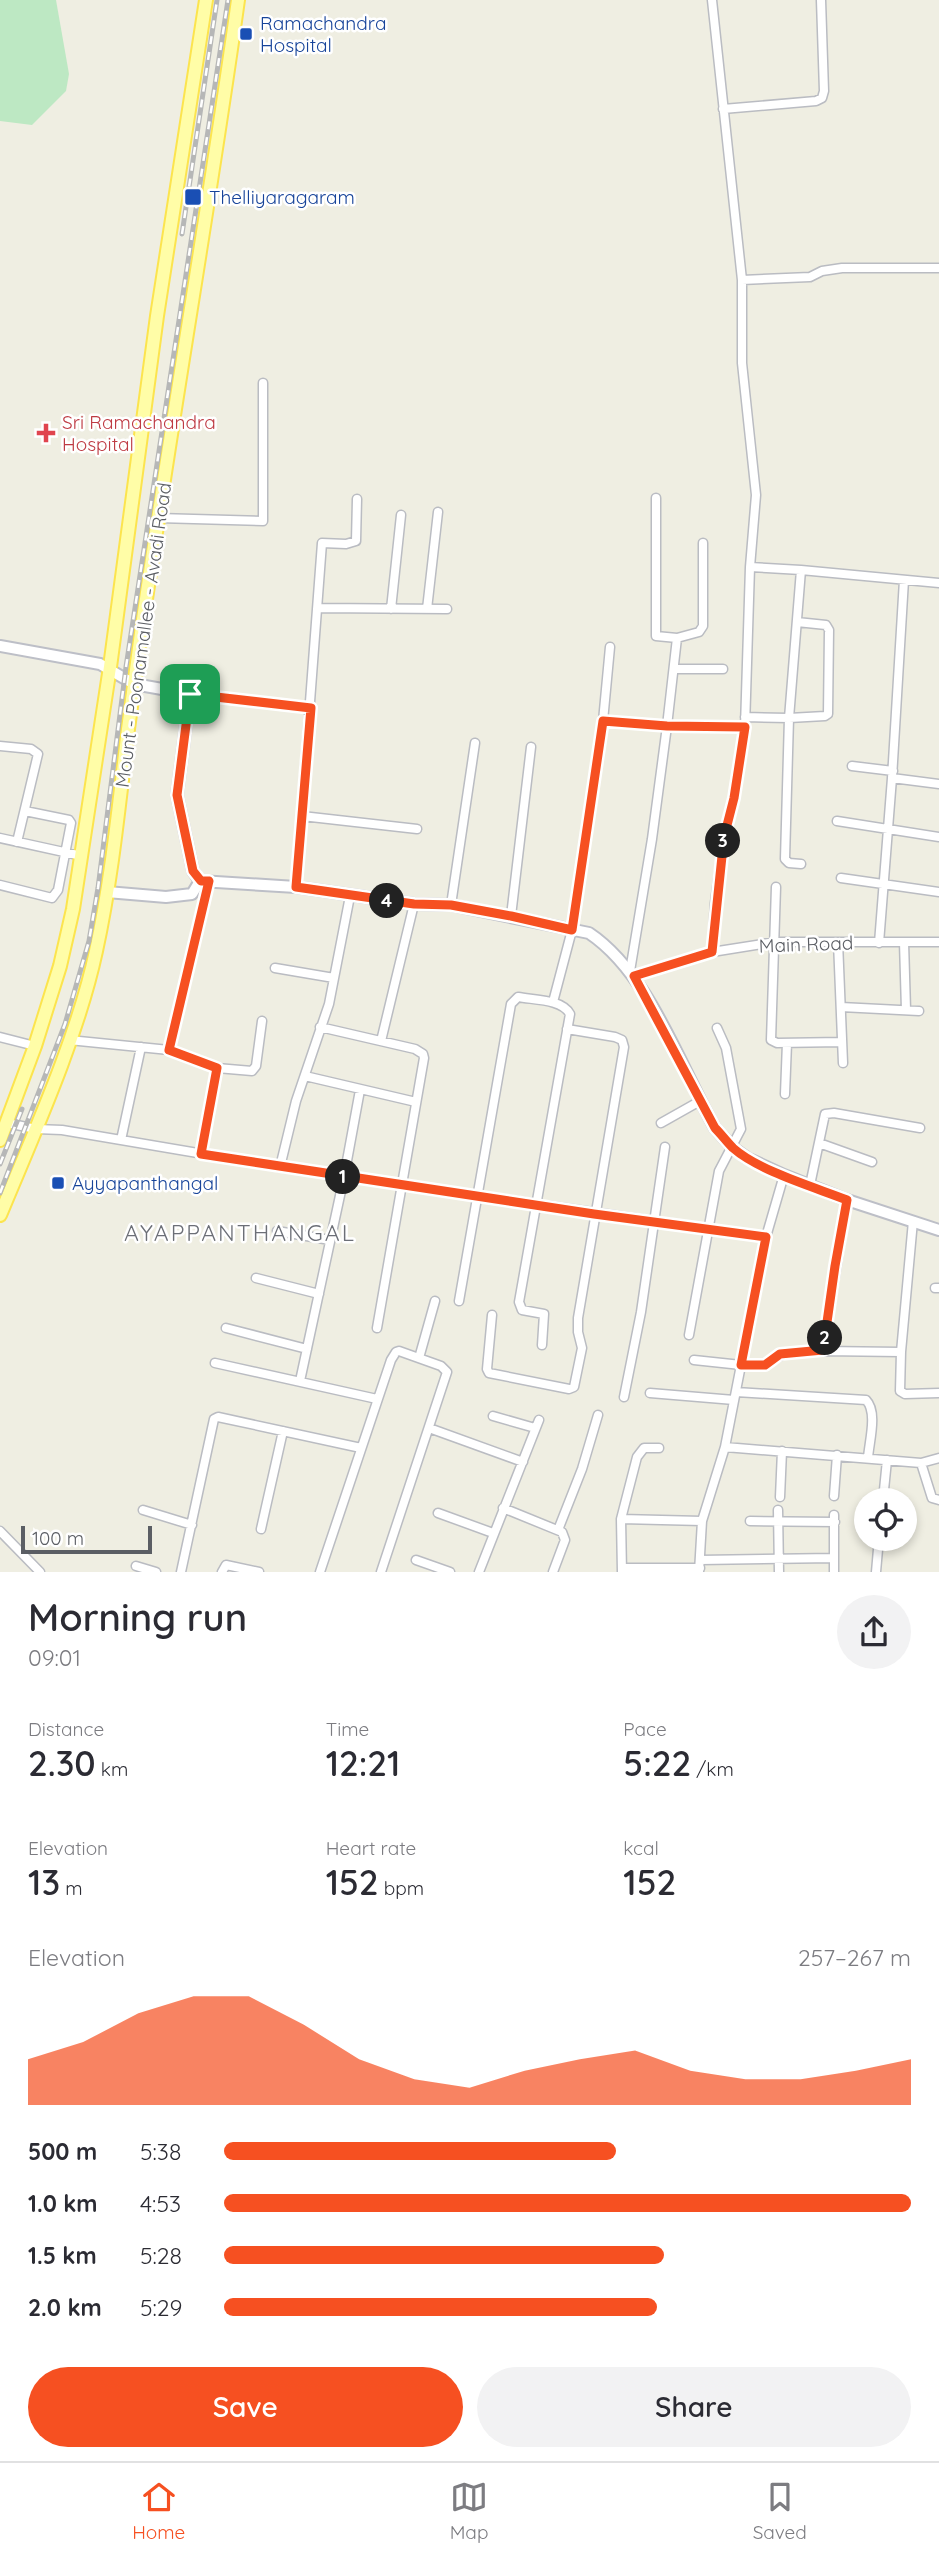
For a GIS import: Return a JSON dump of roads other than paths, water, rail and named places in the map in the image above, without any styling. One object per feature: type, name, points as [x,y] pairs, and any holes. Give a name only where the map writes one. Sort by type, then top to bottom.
[{"type":"main road","name":"Mount - Poonamallee - Avadi Road","points":[[0,1140],[35,1046],[60,966],[82,856],[157,316],[206,0]]},
{"type":"main road","name":"Mount - Poonamallee - Avadi Road","points":[[0,1215],[69,1040],[96,954],[107,892],[158,519],[218,148],[238,0]]},
{"type":"street","points":[[712,0],[742,280],[742,363],[756,495],[750,567],[746,717],[734,798],[724,837],[712,952]]},
{"type":"street","points":[[723,109],[816,101],[822,98],[821,0]]},
{"type":"street","points":[[742,280],[810,277],[822,271],[842,268],[939,268]]},
{"type":"street","points":[[158,519],[263,521],[263,383]]},
{"type":"street","points":[[656,498],[656,636],[677,638],[699,632],[703,626],[703,543]]},
{"type":"street","points":[[296,887],[322,543],[346,544],[356,541],[357,499]]},
{"type":"street","points":[[427,609],[438,512]]},
{"type":"street","points":[[391,609],[401,515]]},
{"type":"street","points":[[750,567],[939,583]]},
{"type":"street","points":[[801,570],[789,718],[785,859],[789,863],[801,864]]},
{"type":"street","points":[[878,943],[893,775],[904,580]]},
{"type":"street","points":[[318,608],[447,609]]},
{"type":"street","points":[[746,717],[825,716],[829,710],[828,627],[797,622]]},
{"type":"street","points":[[632,974],[677,638]]},
{"type":"street","points":[[0,646],[110,667],[134,684],[190,694],[311,708]]},
{"type":"street","points":[[553,1003],[572,930],[603,721],[610,647]]},
{"type":"street","points":[[674,669],[723,669]]},
{"type":"street","points":[[190,694],[177,795],[193,871],[205,881],[296,887],[414,904],[451,905],[589,933],[608,946],[632,974],[715,1128],[733,1148],[747,1158],[784,1175],[847,1200],[939,1230]]},
{"type":"street","points":[[603,721],[667,726],[745,727]]},
{"type":"street","points":[[451,905],[475,743]]},
{"type":"street","points":[[0,746],[31,749],[38,754],[17,842]]},
{"type":"street","points":[[511,916],[531,747]]},
{"type":"street","points":[[852,766],[939,784]]},
{"type":"street","points":[[0,885],[52,898],[58,890],[71,828],[69,820],[25,811]]},
{"type":"street","points":[[302,816],[417,829]]},
{"type":"street","points":[[837,821],[939,836]]},
{"type":"street","points":[[0,838],[82,856]]},
{"type":"street","points":[[841,878],[939,892]]},
{"type":"street","points":[[107,892],[166,897],[192,894],[205,881]]},
{"type":"street","points":[[169,1050],[205,881]]},
{"type":"street","points":[[776,887],[770,1038],[774,1042],[787,1043],[842,1042]]},
{"type":"street","points":[[280,1167],[305,1076],[329,1004],[350,896]]},
{"type":"street","points":[[381,1041],[414,904]]},
{"type":"street","name":"Main Road","points":[[632,974],[712,952],[775,942],[939,942]]},
{"type":"street","points":[[838,942],[843,1063]]},
{"type":"street","points":[[904,943],[906,1010]]},
{"type":"street","points":[[275,968],[334,978]]},
{"type":"street","points":[[459,1301],[511,1004],[519,997],[553,1003],[569,1010],[567,1029],[519,1302],[522,1310],[542,1312],[545,1316],[542,1345]]},
{"type":"street","points":[[841,1007],[919,1011]]},
{"type":"street","points":[[69,1040],[169,1050],[217,1068],[254,1070],[262,1021]]},
{"type":"street","points":[[320,1027],[415,1049],[424,1058],[377,1328]]},
{"type":"street","points":[[689,1335],[719,1171],[741,1129],[726,1048],[718,1028]]},
{"type":"street","points":[[492,1315],[486,1369],[492,1376],[569,1389],[574,1387],[582,1348],[578,1318],[624,1047],[622,1040],[615,1037],[567,1029]]},
{"type":"street","points":[[0,1037],[35,1046]]},
{"type":"street","points":[[785,1094],[787,1043]]},
{"type":"street","points":[[121,1140],[141,1047]]},
{"type":"street","points":[[201,1154],[217,1068]]},
{"type":"street","points":[[305,1076],[416,1102]]},
{"type":"street","points":[[300,1381],[360,1090]]},
{"type":"street","points":[[661,1122],[700,1101]]},
{"type":"street","points":[[810,1185],[823,1117],[830,1112],[920,1128]]},
{"type":"street","points":[[7,1123],[344,1177],[766,1237]]},
{"type":"street","points":[[819,1143],[872,1162]]},
{"type":"street","points":[[624,1397],[641,1312],[665,1147]]},
{"type":"street","points":[[700,1567],[702,1521],[724,1447],[766,1237],[784,1175]]},
{"type":"street","points":[[823,1350],[847,1200]]},
{"type":"street","points":[[913,1221],[900,1391],[905,1394],[939,1393]]},
{"type":"street","points":[[277,1231],[330,1240]]},
{"type":"street","points":[[257,1278],[318,1294]]},
{"type":"street","points":[[419,1358],[435,1301]]},
{"type":"street","points":[[226,1328],[307,1349]]},
{"type":"street","points":[[694,1360],[765,1365],[780,1354],[823,1350],[901,1352]]},
{"type":"street","points":[[323,1571],[360,1448],[396,1352],[441,1366],[447,1372],[381,1572]]},
{"type":"street","points":[[215,1363],[377,1399]]},
{"type":"street","points":[[650,1393],[866,1400],[872,1411],[868,1458]]},
{"type":"street","points":[[558,1530],[582,1469],[598,1415]]},
{"type":"street","points":[[479,1572],[537,1424],[493,1416]]},
{"type":"street","points":[[181,1572],[214,1419],[218,1417],[360,1448]]},
{"type":"street","points":[[429,1428],[523,1462]]},
{"type":"street","points":[[261,1529],[283,1431]]},
{"type":"street","points":[[724,1447],[921,1463],[939,1458]]},
{"type":"street","points":[[659,1448],[643,1448],[639,1452],[621,1519],[622,1570],[700,1567],[778,1558],[834,1558]]},
{"type":"street","points":[[780,1497],[782,1451]]},
{"type":"street","points":[[834,1496],[837,1455]]},
{"type":"street","points":[[884,1488],[887,1460]]},
{"type":"street","points":[[921,1463],[932,1498],[939,1500]]},
{"type":"street","points":[[503,1508],[562,1532],[565,1539],[553,1572]]},
{"type":"street","points":[[143,1510],[192,1525]]},
{"type":"street","points":[[778,1510],[779,1572]]},
{"type":"street","points":[[438,1513],[493,1533]]},
{"type":"street","points":[[750,1521],[835,1518],[834,1572]]},
{"type":"street","points":[[621,1519],[702,1521]]},
{"type":"street","points":[[0,1531],[40,1572]]},
{"type":"street","points":[[876,1572],[878,1551]]},
{"type":"street","points":[[416,1560],[450,1572]]},
{"type":"street","points":[[222,1572],[226,1565],[259,1572]]},
{"type":"street","points":[[136,1566],[156,1572]]},
{"type":"railway","points":[[182,234],[217,0]]},
{"type":"railway","points":[[0,1193],[65,1024],[89,941],[126,667],[228,0]]},
{"type":"railway","points":[[0,1164],[22,1109]]},
{"type":"place","name":"Ramachandra Hospital","points":[[246,34]]},
{"type":"place","name":"Thelliyaragaram","points":[[193,197]]},
{"type":"place","name":"Sri Ramachandra Hospital","points":[[46,433]]},
{"type":"place","name":"Ayyapanthangal","points":[[58,1183]]},
{"type":"district","name":"AYAPPANTHANGAL","points":[[240,1232]]}]
